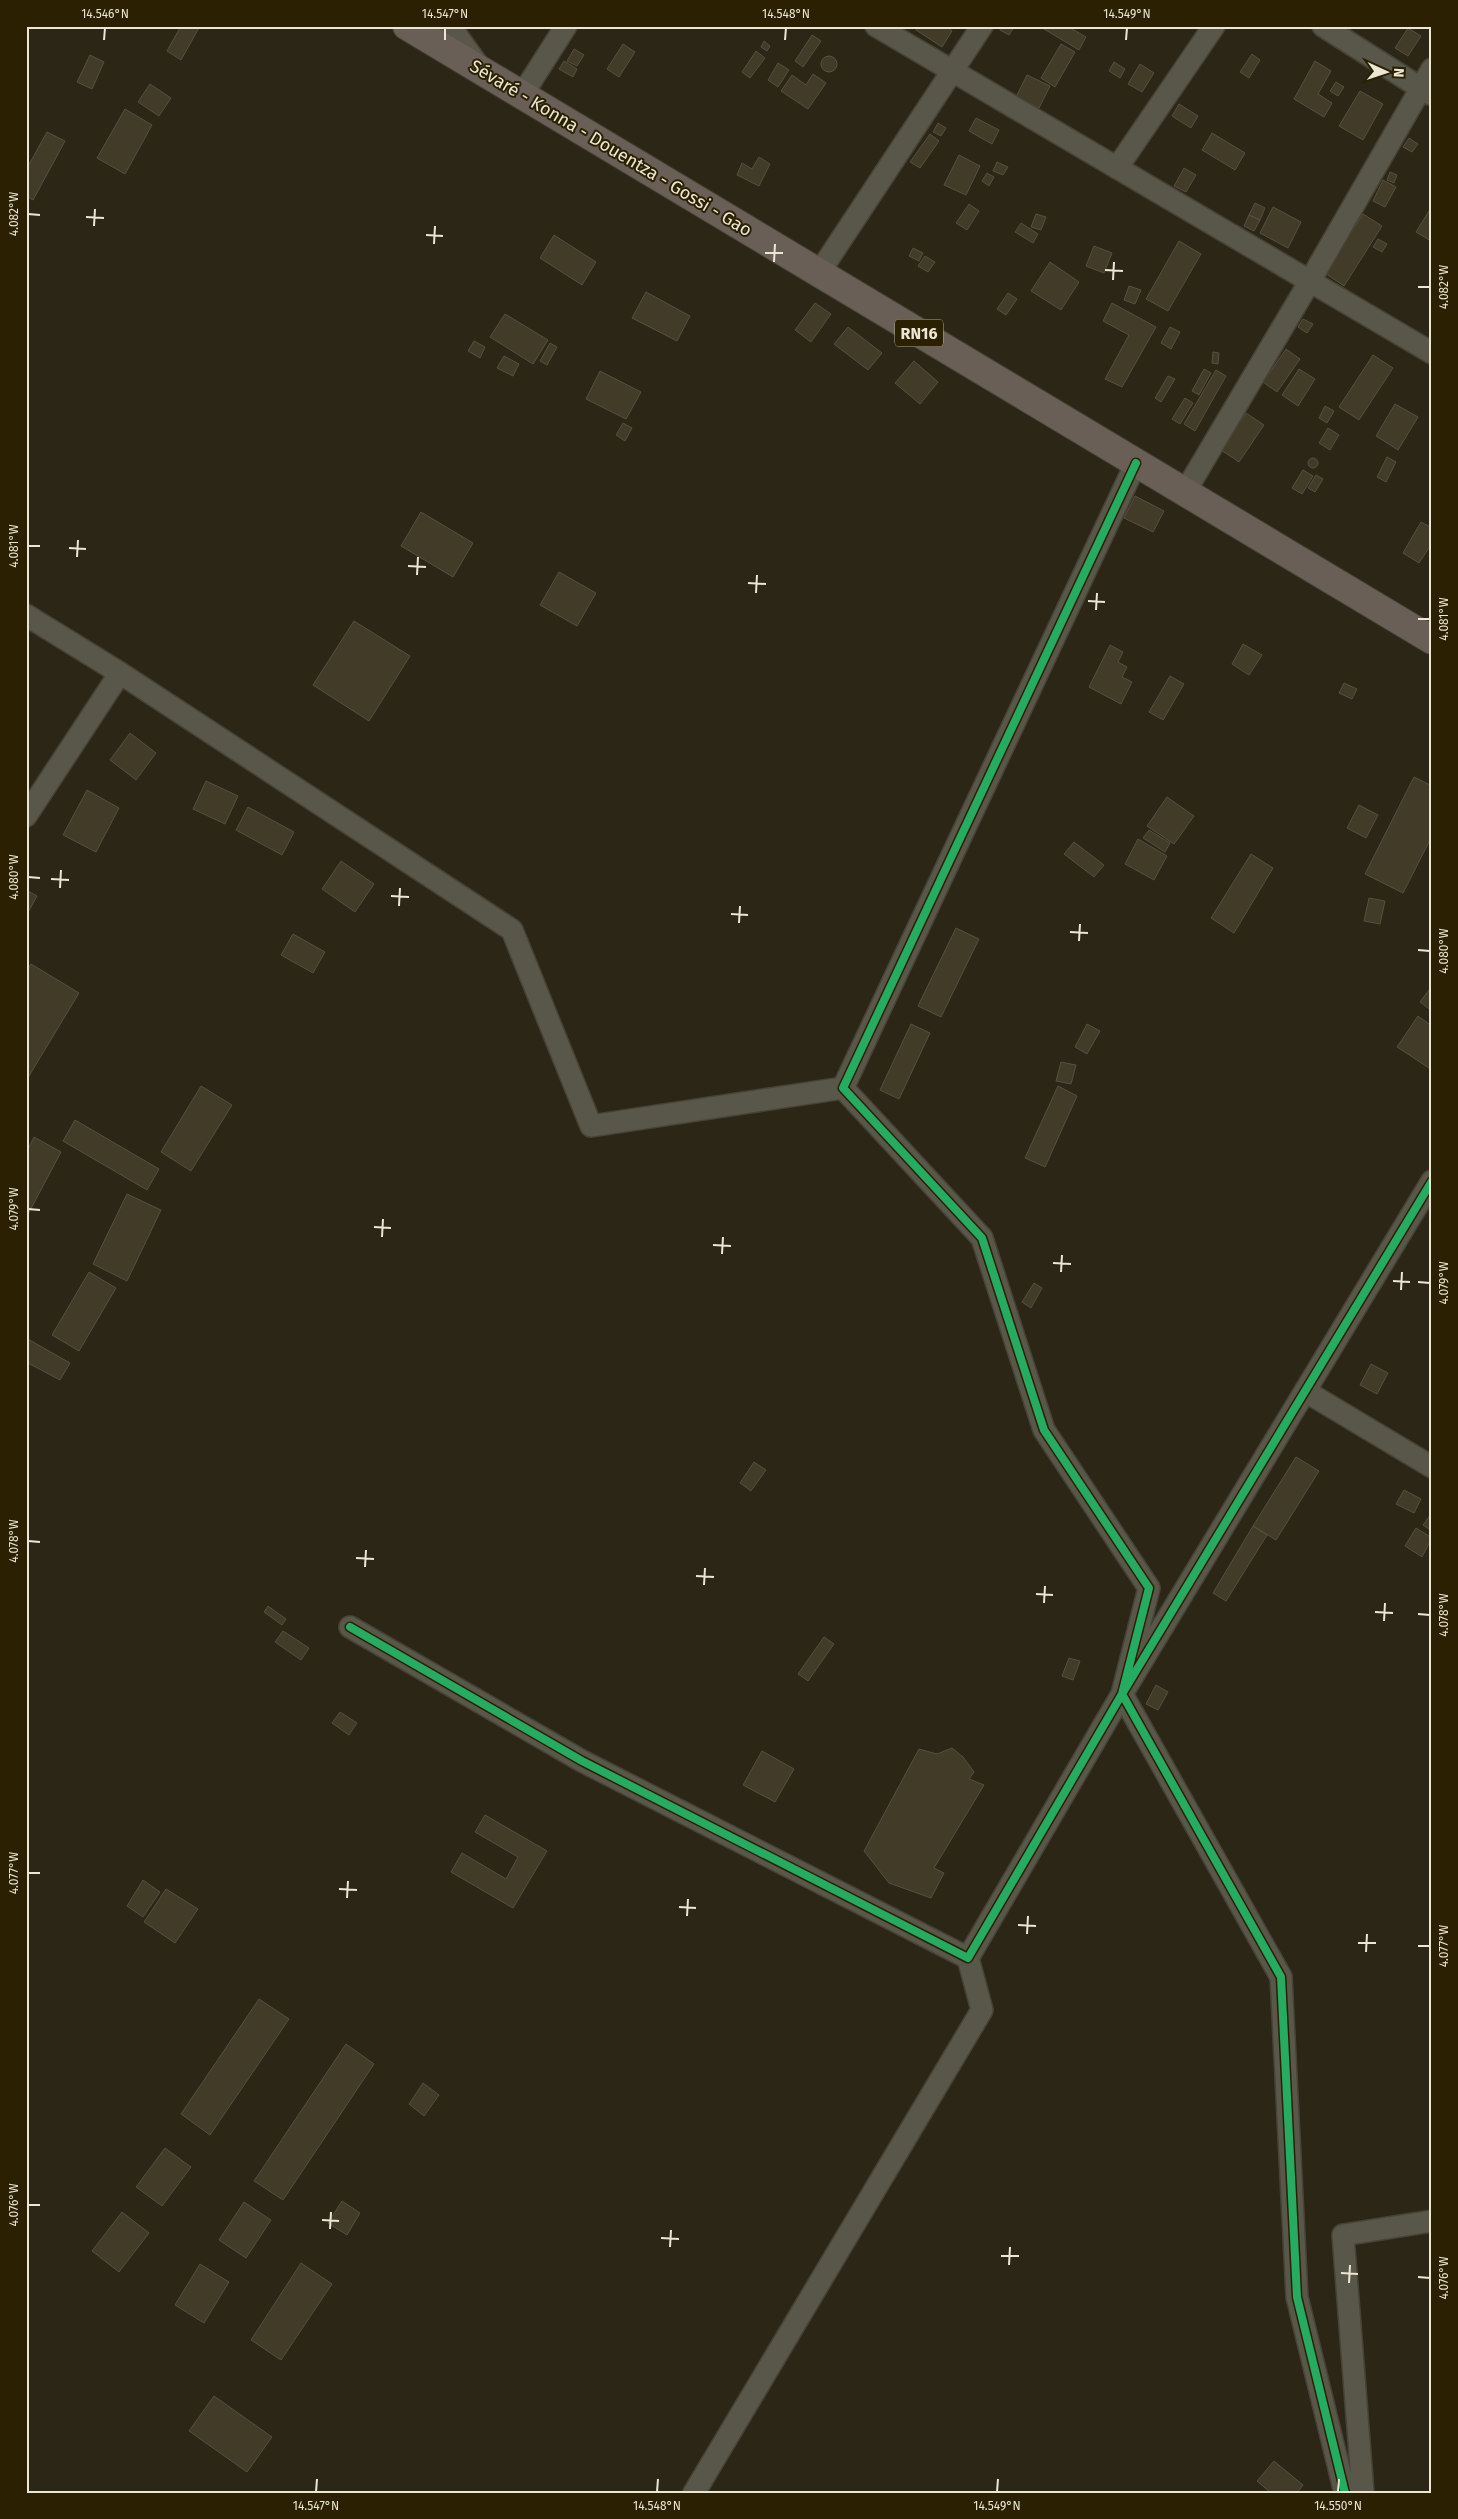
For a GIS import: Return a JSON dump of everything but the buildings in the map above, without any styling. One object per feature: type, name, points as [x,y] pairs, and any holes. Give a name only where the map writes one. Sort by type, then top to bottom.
[{"type":"main road","name":"Sévaré - Konna - Douentza - Gossi - Gao","points":[[408,26],[1432,640]]},
{"type":"street","points":[[450,26],[483,72]]},
{"type":"street","points":[[522,95],[566,26]]},
{"type":"street","points":[[876,26],[1432,353]]},
{"type":"street","points":[[819,273],[982,26]]},
{"type":"street","points":[[1116,168],[1214,26]]},
{"type":"street","points":[[1322,26],[1426,92]]},
{"type":"street","points":[[1185,492],[1310,281],[1426,92],[1432,69]]},
{"type":"street","points":[[843,1088],[1136,463]]},
{"type":"street","points":[[26,615],[120,673],[512,930],[592,1126],[843,1088]]},
{"type":"street","points":[[26,816],[120,673]]},
{"type":"street","points":[[843,1088],[982,1238],[1044,1430],[1149,1588],[1122,1694],[1281,1977],[1296,2297],[1345,2493]]},
{"type":"street","points":[[694,2493],[982,2010],[968,1958],[1122,1694],[1432,1181]]},
{"type":"street","points":[[1305,1391],[1432,1467]]},
{"type":"street","points":[[350,1627],[582,1761],[968,1958]]},
{"type":"street","points":[[1363,2493],[1343,2235],[1432,2221]]},
{"type":"cycle path","points":[[1136,463],[843,1088],[982,1238],[1044,1430],[1149,1588],[1122,1694],[1281,1977],[1297,2297],[1345,2493]]},
{"type":"cycle path","points":[[350,1627],[582,1761],[968,1958],[1122,1694],[1432,1181]]}]
